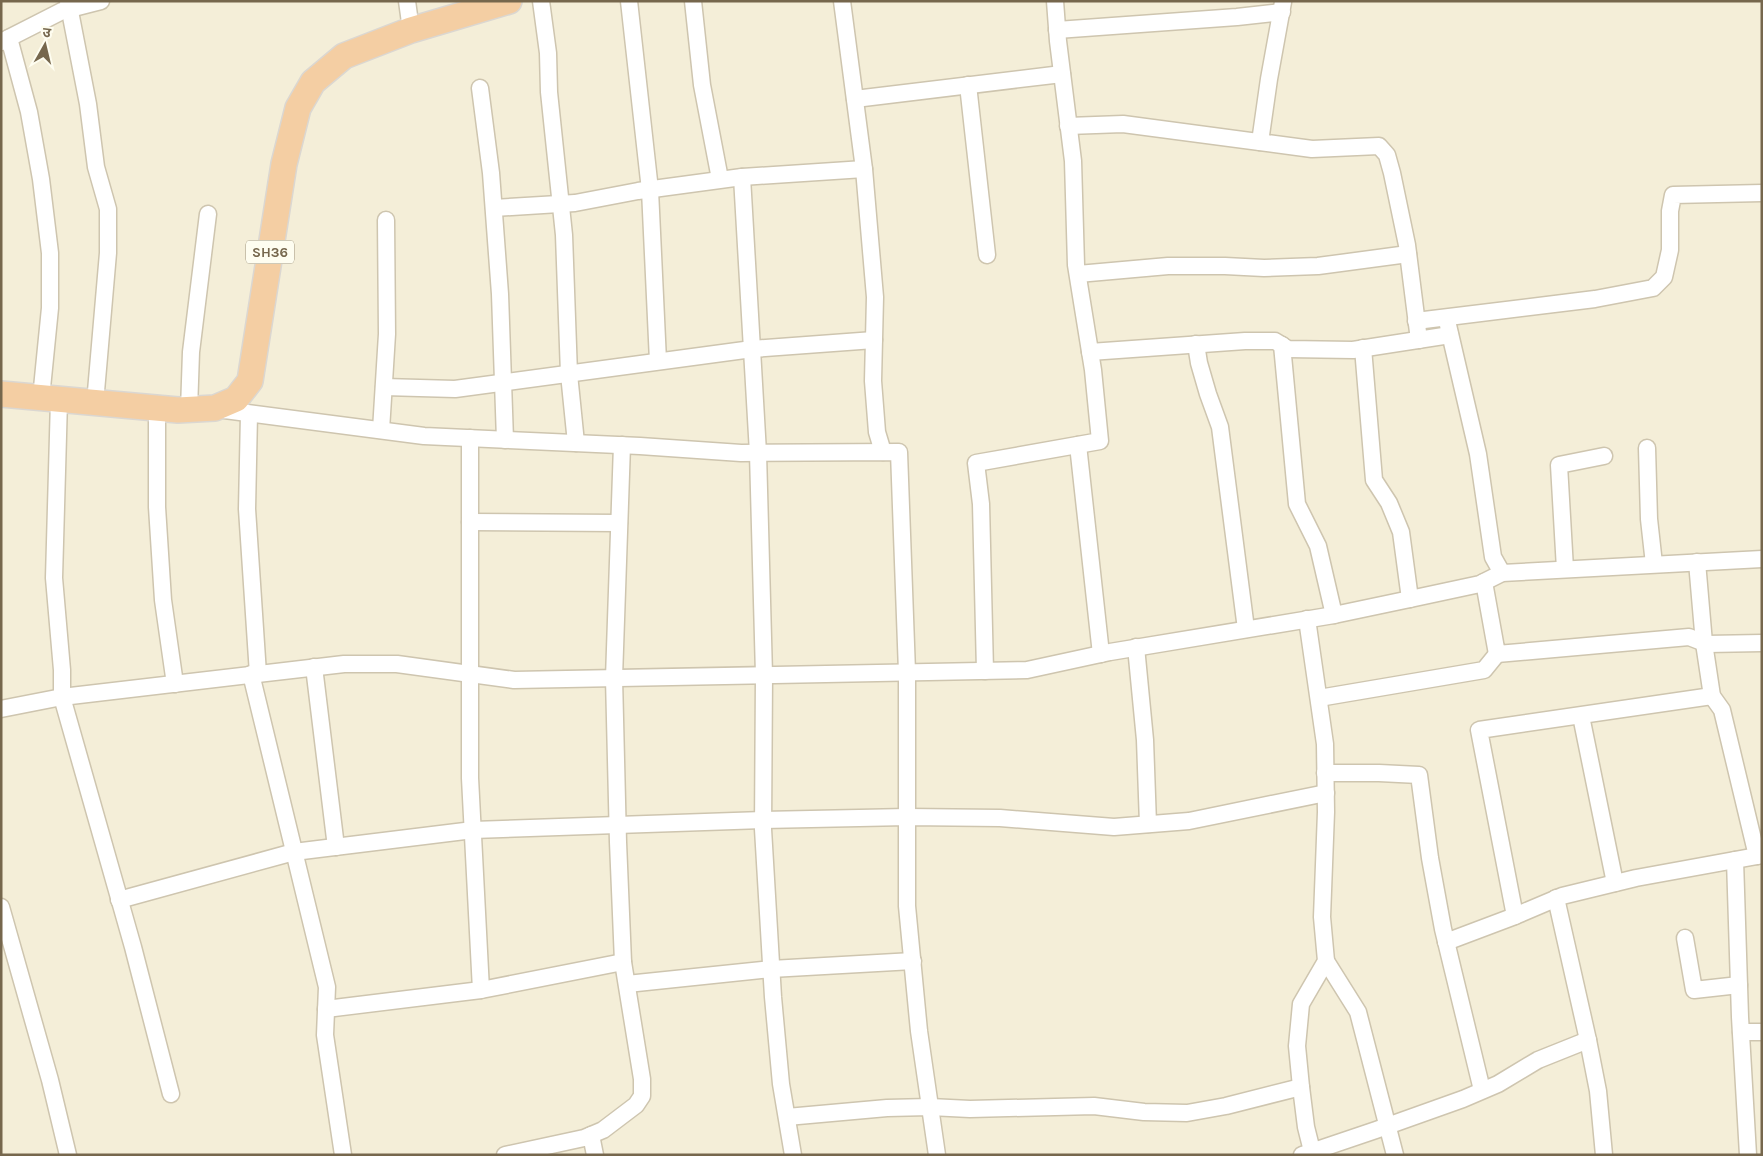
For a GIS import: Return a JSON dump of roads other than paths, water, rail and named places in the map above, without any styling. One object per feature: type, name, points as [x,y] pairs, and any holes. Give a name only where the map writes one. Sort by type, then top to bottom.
[{"type":"highway","name":"SH36","points":[[1,394],[189,410],[215,408],[236,399],[250,381],[284,164],[298,108],[313,82],[344,56],[411,30],[509,1]]},
{"type":"street","points":[[100,1],[68,5],[62,11],[5,40],[29,112],[50,253],[50,399],[54,578],[62,670],[62,696],[120,900],[171,1094]]},
{"type":"street","points":[[407,1],[411,30]]},
{"type":"street","points":[[541,1],[548,53],[549,92],[564,235],[569,374],[576,443]]},
{"type":"street","points":[[629,1],[650,190],[658,361]]},
{"type":"street","points":[[693,1],[702,85],[720,179]]},
{"type":"street","points":[[842,1],[864,169],[874,297],[873,381],[877,432],[883,452]]},
{"type":"street","points":[[985,671],[981,504],[976,463],[1100,441],[1090,352],[1078,274],[1073,161],[1055,1]]},
{"type":"street","points":[[68,5],[88,104],[96,167],[108,209],[108,253],[95,403]]},
{"type":"street","points":[[1057,30],[1238,17],[1282,6],[1260,142]]},
{"type":"street","points":[[855,99],[1062,74]]},
{"type":"street","points":[[968,85],[987,255]]},
{"type":"street","points":[[480,88],[494,208],[500,294],[505,440]]},
{"type":"street","points":[[1068,126],[1123,124],[1312,149],[1379,146],[1388,155],[1392,173],[1408,254],[1419,340]]},
{"type":"street","points":[[494,208],[575,203],[720,179],[864,169]]},
{"type":"street","points":[[742,177],[758,453],[764,675],[763,820],[771,969],[781,1084],[793,1155]]},
{"type":"street","points":[[1416,321],[1595,299],[1653,288],[1664,277],[1670,250],[1670,211],[1673,195],[1762,192]]},
{"type":"street","points":[[189,410],[191,352],[208,214]]},
{"type":"street","points":[[380,430],[387,334],[386,220]]},
{"type":"street","points":[[1078,274],[1168,266],[1264,268],[1318,266],[1408,254]]},
{"type":"street","points":[[1447,318],[1478,454],[1493,557],[1502,573]]},
{"type":"street","points":[[1090,352],[1196,344],[1275,341],[1288,349],[1353,350],[1450,335]]},
{"type":"street","points":[[384,387],[455,389],[752,349],[874,340]]},
{"type":"street","points":[[1196,344],[1199,363],[1220,427],[1246,629]]},
{"type":"street","points":[[1282,345],[1297,504],[1318,546],[1334,615]]},
{"type":"street","points":[[1363,348],[1374,480],[1389,503],[1401,532],[1410,599]]},
{"type":"street","points":[[157,408],[157,507],[163,600],[175,684]]},
{"type":"street","points":[[215,408],[424,436],[758,453],[898,452],[907,672],[907,906],[919,1031],[936,1155]]},
{"type":"street","points":[[249,414],[247,509],[254,674],[327,987],[325,1035],[344,1155]]},
{"type":"street","points":[[470,438],[470,778],[481,990]]},
{"type":"street","points":[[504,1155],[591,1135],[603,1130],[636,1106],[642,1096],[642,1079],[623,962],[618,825],[614,678],[622,445]]},
{"type":"street","points":[[1078,445],[1101,654]]},
{"type":"street","points":[[1647,448],[1648,519],[1654,564]]},
{"type":"street","points":[[1565,569],[1558,465],[1604,456]]},
{"type":"street","points":[[470,522],[619,523]]},
{"type":"street","points":[[1,709],[62,696],[344,664],[397,664],[514,680],[1027,670],[1136,647],[1334,615],[1484,582],[1502,573],[1762,559]]},
{"type":"street","points":[[1446,942],[1556,898],[1615,883],[1759,855],[1722,710],[1712,696],[1704,643],[1697,562]]},
{"type":"street","points":[[1319,698],[1484,670],[1496,654],[1484,582]]},
{"type":"street","points":[[1308,619],[1325,744],[1326,793],[1322,917],[1326,961],[1358,1012],[1395,1155]]},
{"type":"street","points":[[1496,654],[1689,637],[1704,643],[1762,643]]},
{"type":"street","points":[[1136,647],[1145,740],[1148,824]]},
{"type":"street","points":[[314,667],[336,847]]},
{"type":"street","points":[[1515,916],[1479,730],[1712,696]]},
{"type":"street","points":[[1581,716],[1615,883]]},
{"type":"street","points":[[1325,773],[1379,772],[1419,775],[1430,858],[1446,942],[1482,1090]]},
{"type":"street","points":[[120,900],[294,852],[473,830],[907,817],[1000,818],[1114,827],[1189,821],[1326,793]]},
{"type":"street","points":[[1735,860],[1738,985],[1748,1155]]},
{"type":"street","points":[[1556,898],[1598,1091],[1604,1155]]},
{"type":"street","points":[[1,907],[50,1080],[68,1155]]},
{"type":"street","points":[[1685,938],[1694,990],[1738,985]]},
{"type":"street","points":[[627,984],[771,969],[912,961]]},
{"type":"street","points":[[1326,961],[1301,1004],[1297,1046],[1309,1153],[1438,1109],[1498,1084],[1538,1060],[1588,1040]]},
{"type":"street","points":[[326,1009],[481,990],[623,962]]},
{"type":"street","points":[[1741,1032],[1762,1032]]},
{"type":"street","points":[[787,1116],[887,1108],[970,1109],[1094,1106],[1144,1112],[1187,1112],[1226,1106],[1301,1087]]},
{"type":"street","points":[[591,1135],[595,1155]]}]
